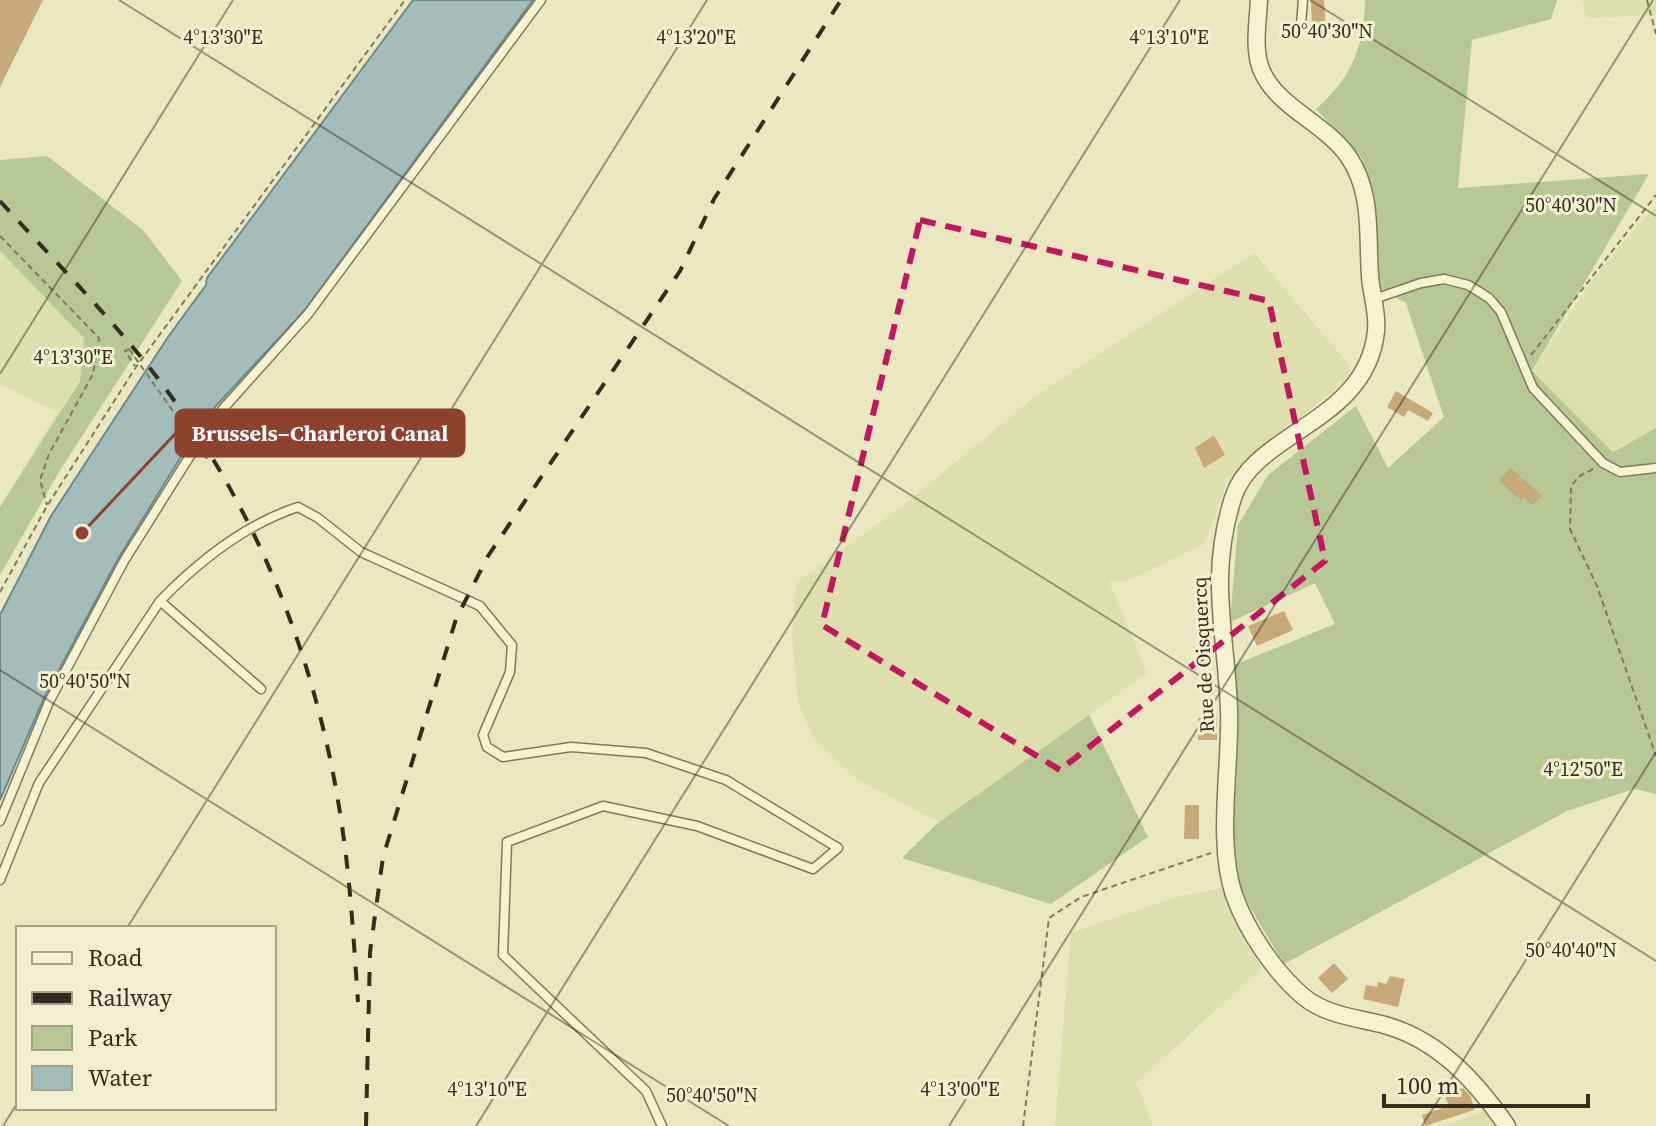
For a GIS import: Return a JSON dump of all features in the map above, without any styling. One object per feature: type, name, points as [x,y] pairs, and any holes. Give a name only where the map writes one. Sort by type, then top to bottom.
[{"type":"street","name":"Rue de Oisquercq","points":[[1259,0],[1257,50],[1270,86],[1328,133],[1360,177],[1367,200],[1377,326],[1374,347],[1356,382],[1341,401],[1252,467],[1236,488],[1225,521],[1218,554],[1217,592],[1229,709],[1227,866],[1238,904],[1266,953],[1289,984],[1320,1007],[1415,1037],[1461,1068],[1483,1090],[1507,1126]]},
{"type":"lane","points":[[0,821],[49,702],[124,561],[193,451],[222,410],[308,314],[541,0]]},
{"type":"lane","points":[[1301,24],[1303,0]]},
{"type":"lane","points":[[1374,299],[1432,281],[1468,285],[1489,298],[1501,312],[1533,388],[1603,463],[1620,472],[1656,468]]},
{"type":"lane","points":[[0,880],[39,783],[160,601],[184,577],[268,517],[298,507],[318,518],[361,552],[480,606],[512,645],[510,672],[483,735],[487,747],[503,757],[571,747],[646,753],[726,780],[838,848],[813,869],[697,826],[603,806],[507,842],[503,955],[646,1091],[662,1126]]},
{"type":"lane","points":[[160,601],[261,689]]},
{"type":"path","points":[[0,592],[47,506],[136,367],[405,0]]},
{"type":"path","points":[[1647,0],[1656,34]]},
{"type":"path","points":[[1524,365],[1656,195]]},
{"type":"path","points":[[0,236],[99,338],[93,374],[49,454],[40,480],[47,506]]},
{"type":"path","points":[[136,367],[125,351],[129,349],[207,459]]},
{"type":"path","points":[[1603,463],[1585,472],[1571,487],[1570,529],[1597,586],[1656,756]]},
{"type":"path","points":[[1023,1126],[1049,918],[1081,897],[1227,847]]},
{"type":"highlighted area","points":[[920,220],[1269,301],[1325,561],[1060,770],[822,625]]},
{"type":"green space","points":[[1365,0],[1557,0],[1551,19],[1472,40],[1458,188],[1649,174],[1532,371],[1613,452],[1656,428],[1656,794],[1634,789],[1567,811],[1284,964],[1232,877],[1234,665],[1335,624],[1315,583],[1230,622],[1238,525],[1268,475],[1356,406],[1388,468],[1444,417],[1406,303],[1378,287],[1376,211],[1362,158],[1316,109],[1339,85],[1354,60],[1362,32]]},
{"type":"green space","points":[[1582,0],[1656,0],[1656,15],[1587,18]]},
{"type":"green space","points":[[47,156],[143,230],[182,281],[59,472],[0,575],[0,507],[80,381],[84,338],[0,251],[0,160]]},
{"type":"green space","points":[[1656,205],[1656,428],[1613,452],[1532,371],[1595,276]]},
{"type":"green space","points":[[0,251],[84,338],[80,380],[0,507],[57,412],[0,384]]},
{"type":"green space","points":[[1254,253],[1351,367],[1341,385],[1263,446],[1228,481],[1204,544],[1125,582],[1109,581],[1147,673],[939,822],[858,780],[814,739],[798,702],[792,636],[796,583],[900,508],[1037,395]]},
{"type":"green space","points":[[1089,715],[1148,837],[1051,904],[902,858],[939,822]]},
{"type":"green space","points":[[1221,888],[1262,968],[1136,1083],[1153,1126],[1055,1126],[1071,933],[1173,898]]},
{"type":"green space","points":[[1487,1110],[1497,1126],[1443,1126]]},
{"type":"water","points":[[413,0],[533,0],[304,311],[215,407],[187,447],[118,559],[44,698],[0,800],[0,615],[51,516],[168,337],[206,285],[207,278]]},
{"type":"building","points":[[0,0],[43,0],[0,87]]},
{"type":"building","points":[[1311,0],[1324,0],[1326,29],[1312,28]]},
{"type":"building","points":[[1396,391],[1433,413],[1428,421],[1408,410],[1404,417],[1387,407]]},
{"type":"building","points":[[1214,435],[1225,455],[1204,468],[1195,448]]},
{"type":"building","points":[[1511,468],[1542,496],[1532,505],[1524,497],[1521,501],[1499,480]]},
{"type":"building","points":[[1284,611],[1293,630],[1257,646],[1248,626]]},
{"type":"building","points":[[1217,717],[1217,740],[1198,740],[1198,718]]},
{"type":"building","points":[[1185,805],[1199,805],[1199,839],[1184,839]]},
{"type":"building","points":[[1334,963],[1348,979],[1332,993],[1318,978]]},
{"type":"building","points":[[1390,976],[1405,979],[1398,1007],[1363,999],[1366,985],[1377,987],[1378,982],[1386,984]]},
{"type":"building","points":[[1463,1088],[1471,1097],[1474,1110],[1425,1126],[1422,1115],[1449,1106],[1444,1094]]},
{"type":"railway","points":[[366,1126],[370,952],[383,857],[456,619],[488,556],[680,271],[714,199],[841,0]]},
{"type":"railway","points":[[0,201],[108,318],[168,392],[233,493],[260,547],[303,658],[333,774],[348,875],[358,1002]]},
{"type":"place","name":"Brussels–Charleroi Canal","points":[[82,533]]}]
